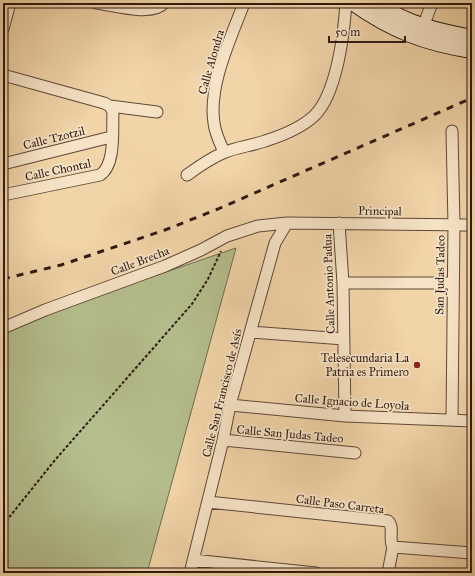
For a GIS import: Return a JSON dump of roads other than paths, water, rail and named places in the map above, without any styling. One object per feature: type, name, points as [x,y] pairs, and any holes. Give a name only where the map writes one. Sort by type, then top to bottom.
[{"type":"street","points":[[3,28],[10,3]]},
{"type":"street","points":[[96,3],[150,11],[162,5]]},
{"type":"street","name":"Calle Alondra","points":[[224,152],[214,123],[213,103],[218,79],[244,3]]},
{"type":"street","points":[[187,175],[224,152],[265,141],[298,127],[314,116],[322,104],[337,65],[343,41],[346,3]]},
{"type":"street","points":[[354,3],[386,24],[412,37],[434,43],[472,50]]},
{"type":"street","points":[[376,3],[393,14],[423,27],[472,38]]},
{"type":"street","points":[[423,27],[432,3]]},
{"type":"street","points":[[3,75],[104,103],[110,106],[157,112]]},
{"type":"street","name":"Calle Chontal","points":[[3,195],[100,175],[106,171],[110,162],[113,112],[110,106]]},
{"type":"street","name":"San Judas Tadeo","points":[[452,131],[454,225],[452,420]]},
{"type":"street","name":"Calle Tzotzil","points":[[3,164],[111,136]]},
{"type":"street","name":"Principal","points":[[287,223],[472,224]]},
{"type":"street","name":"Calle Brecha","points":[[3,328],[45,310],[165,266],[228,236],[258,226],[287,223]]},
{"type":"street","name":"Calle San Francisco de Asís","points":[[190,573],[224,440],[230,405],[250,332],[275,243],[287,223]]},
{"type":"street","name":"Calle Antonio Padua","points":[[339,223],[343,283],[345,416]]},
{"type":"street","points":[[343,283],[453,283]]},
{"type":"street","points":[[250,332],[344,339]]},
{"type":"street","name":"Calle Ignacio de Loyola","points":[[230,405],[345,416],[472,421]]},
{"type":"street","name":"Calle San Judas Tadeo","points":[[224,440],[355,453]]},
{"type":"street","name":"Calle Paso Carreta","points":[[208,502],[388,521],[391,526],[391,544],[393,547]]},
{"type":"street","points":[[388,573],[393,547],[472,553]]},
{"type":"street","points":[[193,560],[316,573]]},
{"type":"railway","points":[[3,279],[61,265],[165,230],[218,209],[472,98]]},
{"type":"place","name":"Telesecundaria La Patria es Primero","points":[[417,365]]}]
